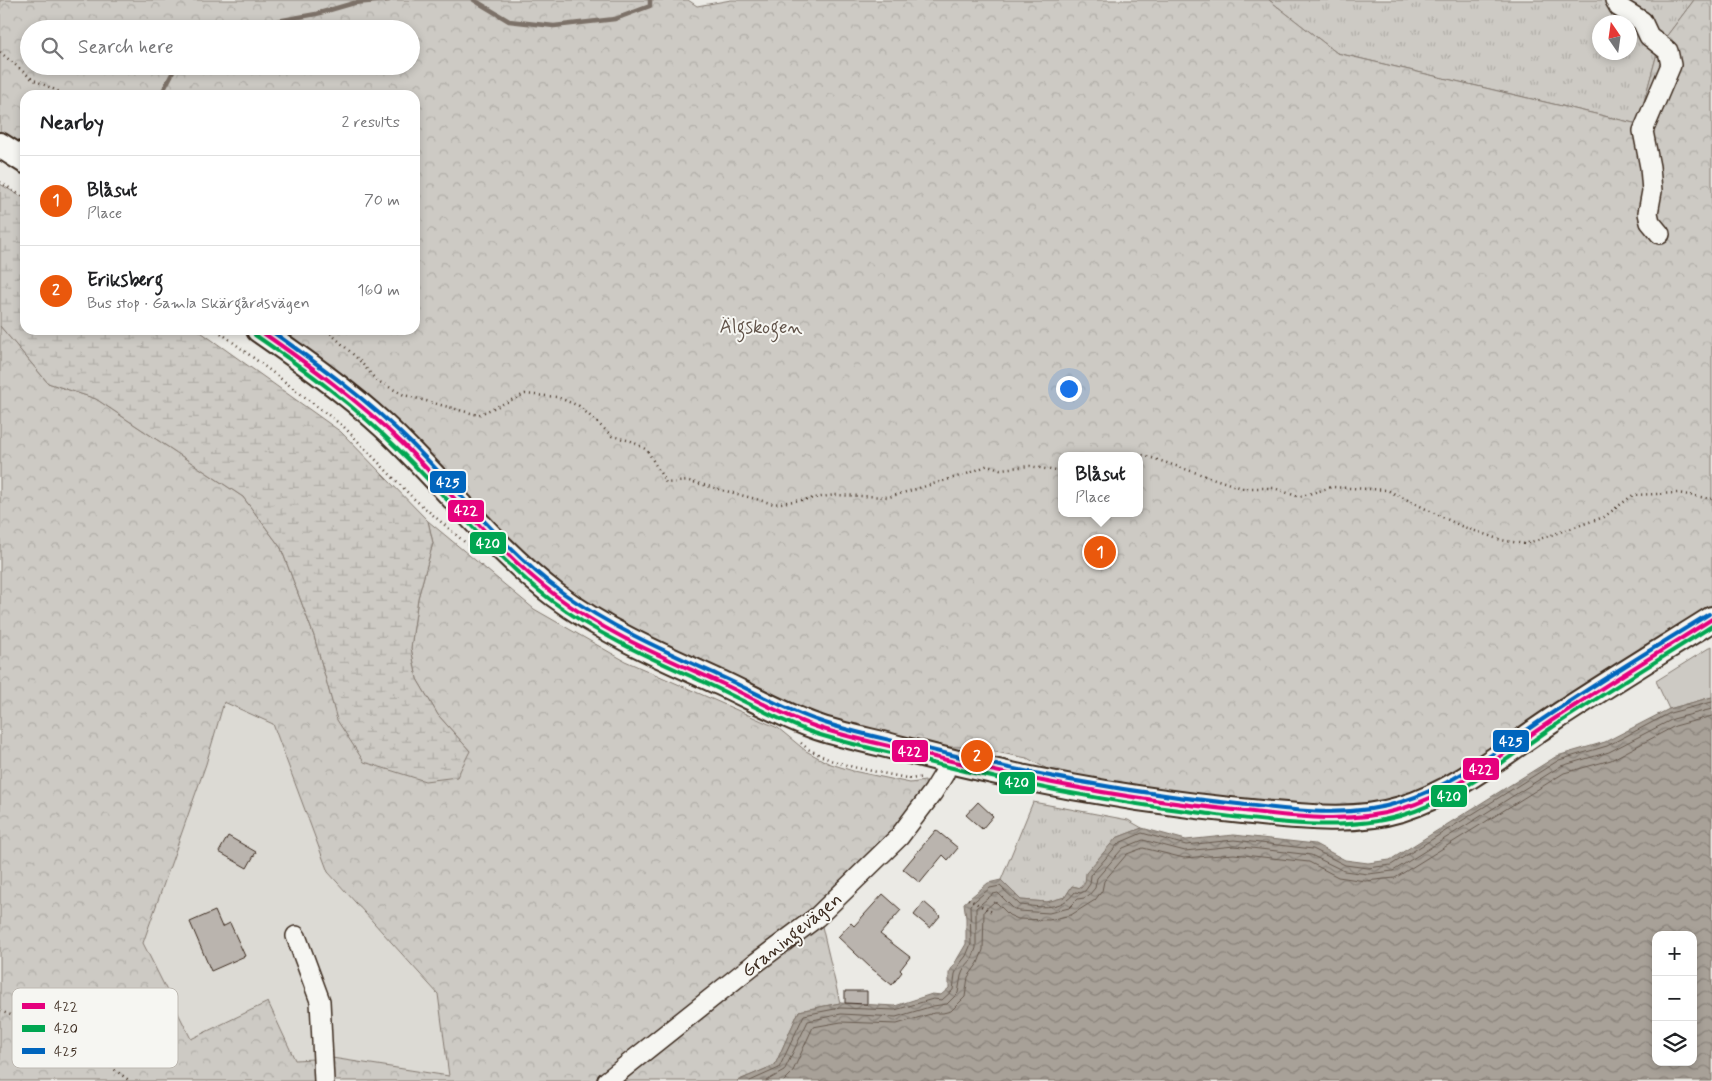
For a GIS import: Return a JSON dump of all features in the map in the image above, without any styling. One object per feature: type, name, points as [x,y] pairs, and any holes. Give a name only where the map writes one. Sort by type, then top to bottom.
[{"type":"main road","points":[[0,145],[20,158]]},
{"type":"main road","points":[[266,335],[338,387],[384,426],[498,545],[555,594],[591,620],[632,642],[814,726],[948,761],[1069,787],[1174,803],[1323,818],[1378,815],[1424,800],[1466,777],[1579,702],[1712,619]]},
{"type":"street","points":[[1615,0],[1619,7],[1642,21],[1649,36],[1668,51],[1671,65],[1643,131],[1650,167],[1652,191],[1648,213],[1650,222],[1660,234]]},
{"type":"street","name":"Graningevägen","points":[[607,1081],[753,965],[818,917],[899,837],[933,792],[944,774],[948,761]]},
{"type":"street","points":[[296,936],[320,1001],[324,1081]]},
{"type":"path","points":[[0,52],[20,69]]},
{"type":"path","points":[[27,75],[55,90]]},
{"type":"path","points":[[0,182],[20,195]]},
{"type":"path","points":[[332,335],[359,360],[376,380],[404,395],[478,415],[525,394],[557,397],[579,406],[612,436],[631,441],[647,450],[666,483],[689,482],[774,504],[834,496],[889,497],[970,473],[988,465],[1000,469],[1030,466],[1058,470]]},
{"type":"path","points":[[1143,455],[1242,488],[1274,488],[1299,497],[1332,487],[1387,490],[1461,526],[1501,540],[1525,544],[1604,517],[1633,495],[1678,493],[1712,499]]},
{"type":"path","points":[[968,900],[994,913]]},
{"type":"path","points":[[0,1011],[12,1015]]},
{"type":"path","points":[[112,1068],[130,1081]]},
{"type":"shaded area","points":[[224,702],[273,724],[328,872],[438,994],[449,1076],[332,1058],[295,1060],[268,1002],[191,1040],[178,1014],[178,988],[165,988],[143,943],[206,764]]},
{"type":"green space","name":"Älgskogen","points":[[0,0],[688,0],[697,6],[731,0],[1269,0],[1337,53],[1638,124],[1659,46],[1694,0],[1712,0],[1712,609],[1462,770],[1421,792],[1376,805],[1323,810],[1147,793],[1062,777],[1027,758],[969,747],[927,747],[817,716],[637,633],[597,610],[561,586],[274,335],[420,335],[420,90],[20,90],[20,148],[0,134]]},
{"type":"green space","points":[[1269,0],[1694,0],[1659,46],[1638,124],[1337,53]]},
{"type":"green space","points":[[0,184],[20,196],[20,335],[205,335],[341,432],[428,521],[433,543],[418,598],[411,648],[417,679],[438,715],[470,751],[457,777],[425,781],[364,762],[337,720],[314,636],[281,548],[243,497],[96,399],[48,383],[0,326]]},
{"type":"green space","points":[[0,326],[48,383],[96,399],[243,497],[281,548],[314,636],[337,719],[470,751],[438,715],[417,679],[411,648],[418,598],[433,543],[428,521],[534,609],[625,661],[778,728],[806,751],[828,763],[853,771],[910,783],[925,781],[926,791],[896,834],[813,913],[597,1081],[330,1081],[332,1058],[449,1076],[438,994],[328,872],[273,724],[224,702],[206,764],[143,943],[166,988],[12,988],[12,1068],[178,1068],[178,1013],[191,1039],[268,1002],[295,1060],[314,1059],[316,1081],[0,1081]]},
{"type":"green space","points":[[1712,646],[1712,697],[1669,709],[1656,681]]},
{"type":"green space","points":[[1033,802],[1128,820],[1142,828],[1116,838],[1080,888],[1072,886],[1066,897],[1047,902],[1021,900],[1001,880]]},
{"type":"green space","points":[[821,922],[840,1003],[799,1011],[775,1065],[737,1081],[616,1081]]},
{"type":"water","points":[[1712,697],[1712,1081],[737,1081],[775,1065],[799,1011],[840,1003],[895,1006],[932,994],[941,995],[949,988],[949,973],[966,944],[964,903],[988,883],[1001,880],[1021,900],[1047,902],[1065,897],[1072,886],[1081,888],[1085,883],[1086,873],[1116,838],[1142,828],[1186,840],[1234,835],[1315,844],[1345,860],[1368,863],[1390,860],[1557,756],[1605,742],[1669,709]]},
{"type":"building","points":[[978,802],[993,816],[982,829],[966,815]]},
{"type":"building","points":[[936,830],[958,848],[948,860],[943,855],[920,883],[903,869]]},
{"type":"building","points":[[228,836],[256,852],[247,868],[219,852]]},
{"type":"building","points":[[883,894],[901,910],[880,934],[910,957],[892,985],[838,937],[851,923],[854,926]]},
{"type":"building","points":[[924,902],[940,916],[930,928],[914,915]]},
{"type":"building","points":[[215,911],[222,927],[230,923],[245,956],[211,971],[190,922]]},
{"type":"building","points":[[845,991],[867,991],[867,1004],[845,1003]]},
{"type":"waterway","points":[[283,20],[316,14],[354,3],[389,0]]},
{"type":"waterway","points":[[474,0],[509,21],[554,26],[615,19],[650,6],[650,0]]},
{"type":"waterway","points":[[164,90],[171,75]]},
{"type":"transit line","name":"420","points":[[255,335],[311,375],[365,418],[417,468],[511,566],[552,601],[588,625],[646,656],[811,732],[847,743],[1017,783],[1128,803],[1276,822],[1327,825],[1352,824],[1400,816],[1422,809],[1482,776],[1557,724],[1712,626]]},
{"type":"transit line","name":"422","points":[[266,335],[315,370],[368,412],[421,462],[514,560],[555,595],[595,622],[658,655],[802,722],[862,740],[1034,779],[1118,795],[1283,815],[1343,818],[1382,814],[1422,802],[1479,771],[1571,708],[1712,619]]},
{"type":"transit line","name":"425","points":[[277,335],[325,370],[395,427],[484,521],[542,577],[582,606],[620,628],[660,649],[807,717],[867,735],[955,756],[1075,781],[1156,794],[1320,812],[1361,810],[1401,802],[1441,786],[1460,775],[1588,689],[1709,614]]},
{"type":"place","name":"Blåsut","points":[[1100,552]]},
{"type":"place","name":"Eriksberg","points":[[977,756]]}]
